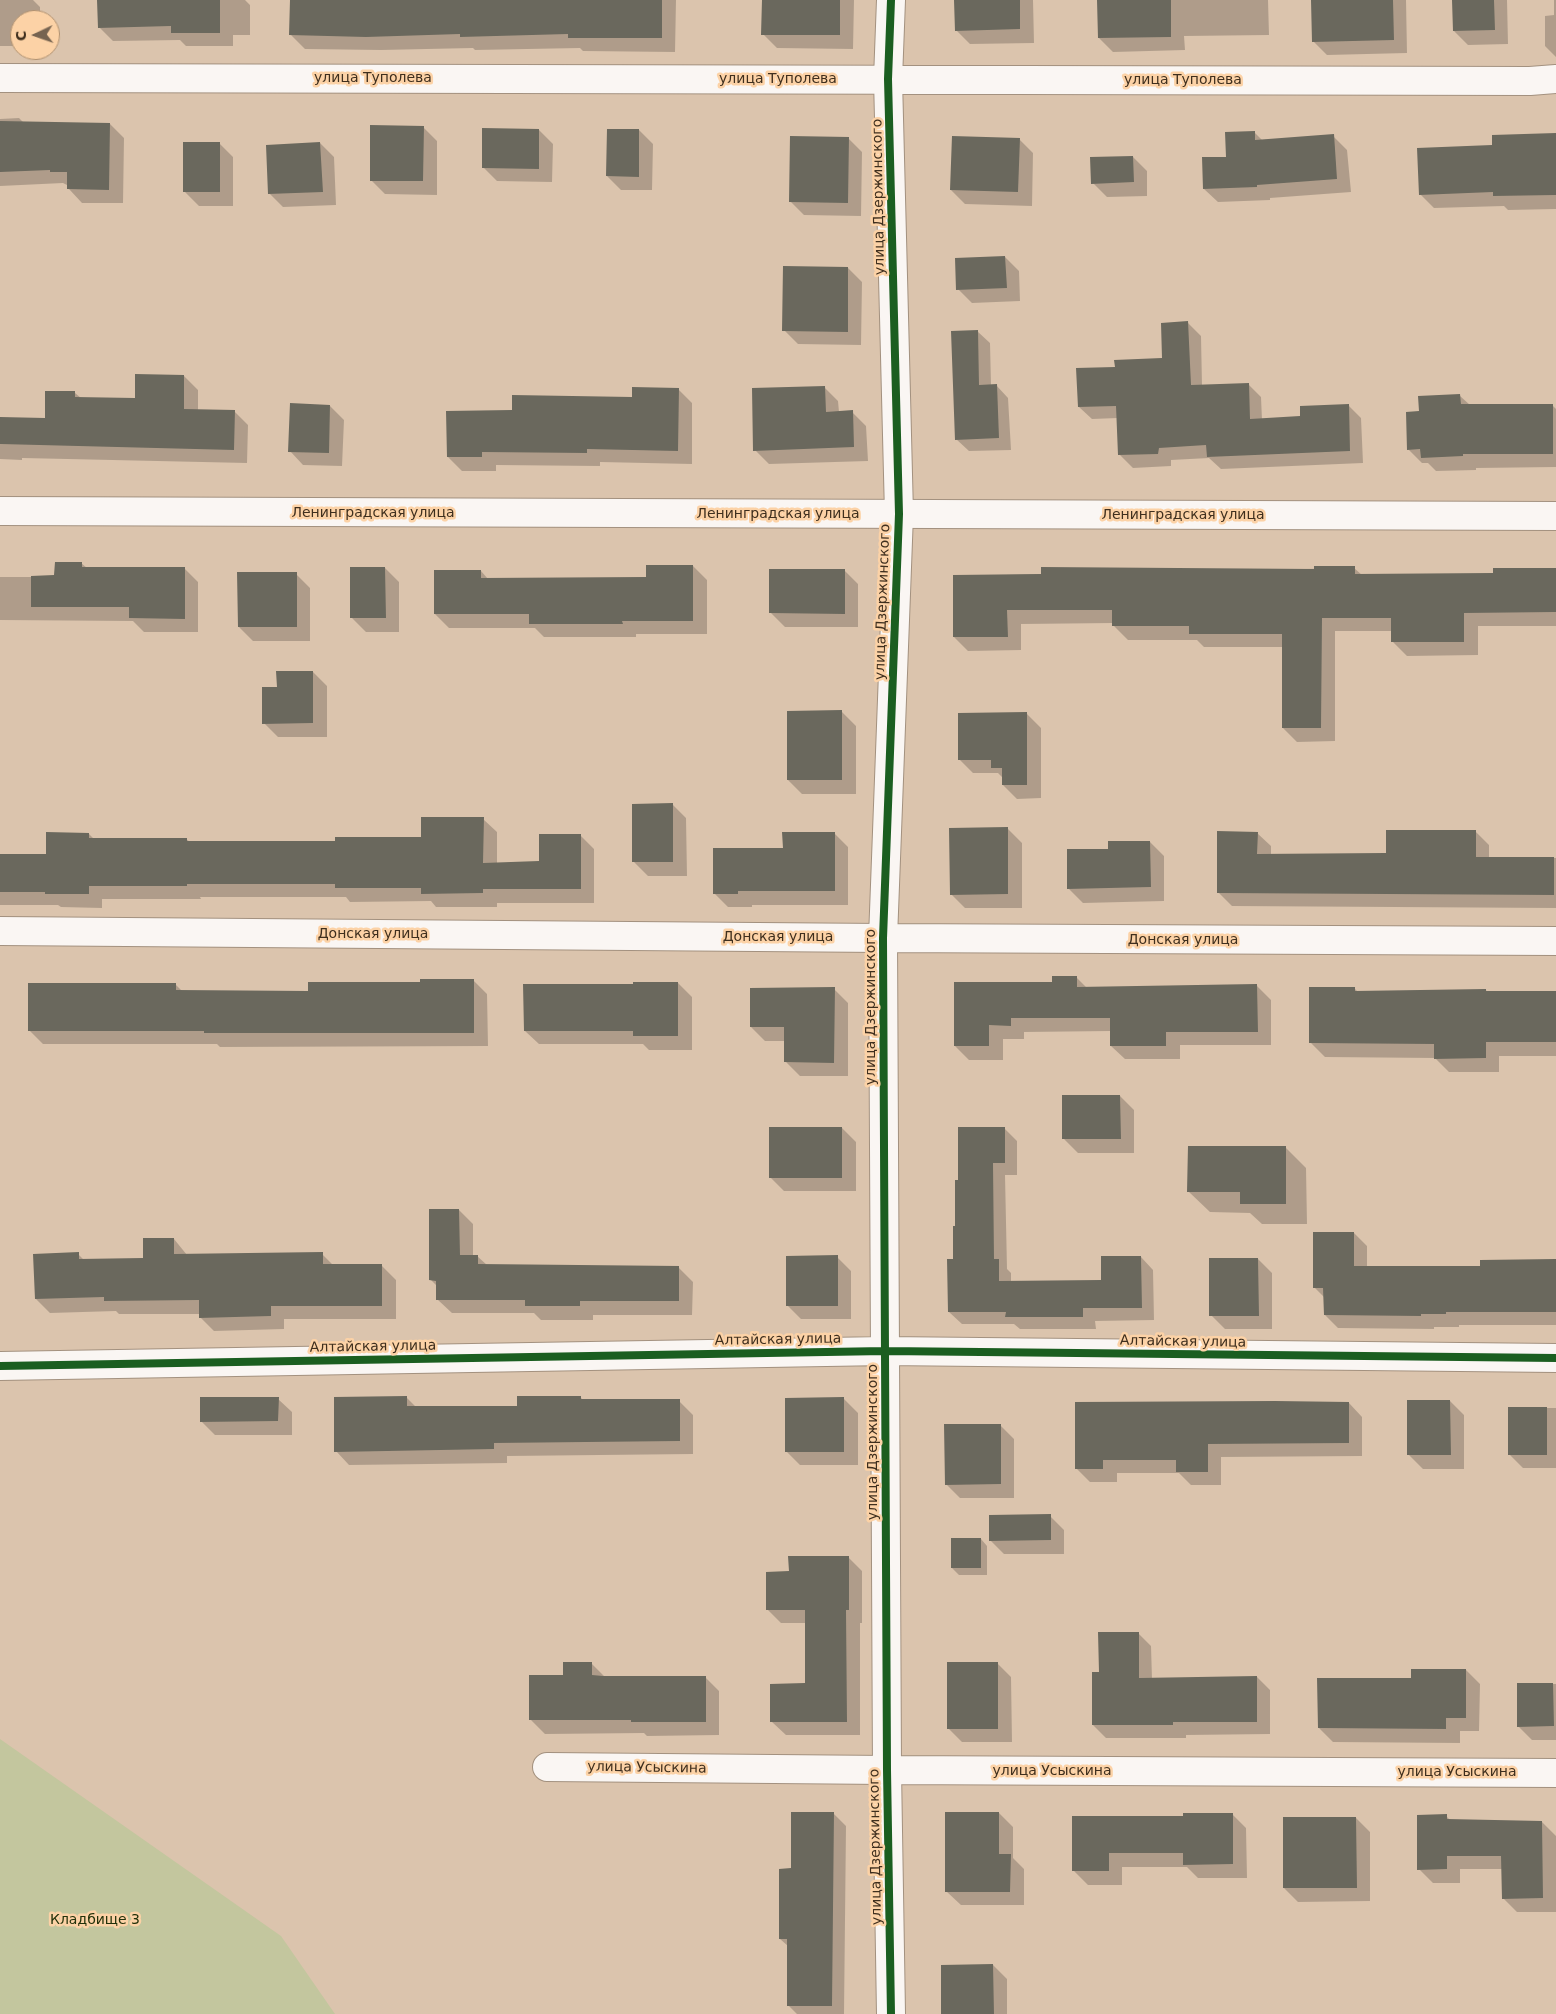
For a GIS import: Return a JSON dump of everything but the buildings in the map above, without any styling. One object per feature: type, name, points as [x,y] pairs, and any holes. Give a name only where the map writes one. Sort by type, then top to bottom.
[{"type":"street","name":"улица Дзержинского","points":[[891,0],[888,79],[899,514],[883,938],[887,1770],[891,2014]]},
{"type":"street","name":"улица Туполева","points":[[0,78],[1556,80]]},
{"type":"street","name":"Ленинградская улица","points":[[0,511],[1556,516]]},
{"type":"street","name":"Донская улица","points":[[0,931],[1556,941]]},
{"type":"street","name":"Алтайская улица","points":[[0,1366],[885,1351],[1556,1358]]},
{"type":"street","name":"улица Усыскина","points":[[547,1767],[1556,1773]]},
{"type":"green space","name":"Кладбище 3","points":[[0,1739],[281,1936],[335,2014],[0,2014]]},
{"type":"cycle path","points":[[891,0],[888,79],[899,514],[883,938],[887,1770],[891,2014]]},
{"type":"cycle path","points":[[0,1366],[885,1351],[1556,1358]]}]
